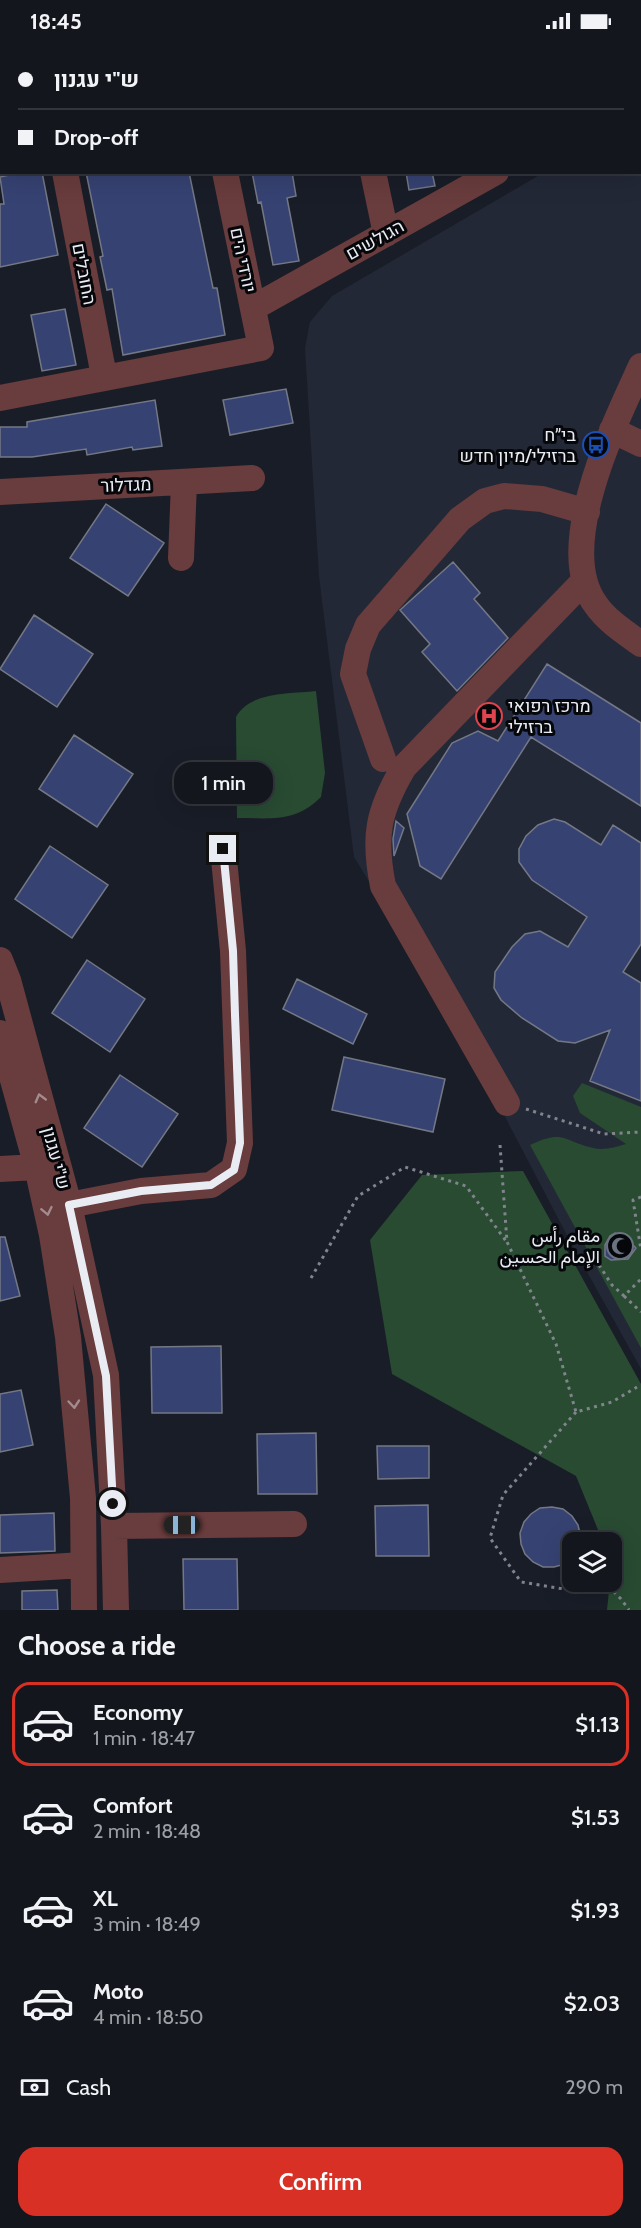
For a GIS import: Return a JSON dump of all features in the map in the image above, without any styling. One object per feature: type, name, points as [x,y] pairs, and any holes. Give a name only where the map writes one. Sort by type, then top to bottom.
[{"type":"street","name":"החובלים","points":[[65,174],[104,376]]},
{"type":"street","name":"יורדי הים","points":[[104,376],[261,348],[225,174]]},
{"type":"street","points":[[374,174],[386,234]]},
{"type":"street","name":"הגולשים","points":[[253,308],[492,174]]},
{"type":"street","points":[[641,366],[612,430],[592,483],[581,551],[584,581],[595,605],[612,622],[641,644]]},
{"type":"street","points":[[0,398],[104,376]]},
{"type":"street","points":[[612,430],[641,444]]},
{"type":"street","name":"מגדלור","points":[[0,492],[252,478]]},
{"type":"street","points":[[182,558],[184,483]]},
{"type":"street","points":[[383,759],[353,674],[358,649],[368,625],[460,519],[485,501],[504,496],[542,499],[587,512]]},
{"type":"street","points":[[507,1103],[383,886],[377,855],[378,830],[391,789],[404,767],[584,581]]},
{"type":"street","points":[[69,1205],[141,1191],[211,1185],[234,1170],[240,1143],[234,973],[223,849]]},
{"type":"street","name":"ש\"י עגנון","points":[[0,960],[8,980],[69,1205],[106,1376],[116,1610]]},
{"type":"street","name":"ש\"י עגנון","points":[[0,1033],[37,1167],[52,1235],[68,1337],[83,1498],[84,1610]]},
{"type":"street","points":[[0,1169],[37,1167]]},
{"type":"street","points":[[114,1526],[294,1524]]},
{"type":"street","points":[[0,1570],[83,1565]]},
{"type":"path","points":[[507,1103],[604,1134],[641,1132]]},
{"type":"path","points":[[500,1145],[507,1242]]},
{"type":"path","points":[[311,1278],[358,1196],[405,1167],[466,1186],[507,1242],[556,1344],[576,1412]]},
{"type":"path","points":[[641,1197],[633,1200],[641,1250]]},
{"type":"path","points":[[598,1265],[612,1285],[641,1312]]},
{"type":"path","points":[[624,1296],[641,1279]]},
{"type":"path","points":[[562,1589],[521,1582],[490,1538],[503,1495],[576,1412],[612,1401],[637,1386]]},
{"type":"path","points":[[614,1592],[629,1610]]},
{"type":"shaded area","name":"מרכז רפואי ברזילי","points":[[541,174],[641,174],[641,1369],[571,1243],[457,1025],[354,857],[319,576],[305,348],[310,322],[332,296]]},
{"type":"green space","points":[[316,691],[325,773],[321,797],[302,811],[292,815],[272,818],[237,818],[236,717],[251,702],[261,698]]},
{"type":"green space","points":[[582,1083],[641,1107],[641,1348],[530,1145],[557,1137],[597,1149],[626,1144],[580,1113],[573,1096]]},
{"type":"green space","points":[[523,1171],[641,1384],[641,1610],[607,1610],[609,1592],[622,1592],[622,1532],[599,1532],[576,1476],[392,1374],[370,1240],[422,1175]]},
{"type":"building","points":[[14,174],[42,174],[58,255],[0,267],[0,204],[4,204],[0,177]]},
{"type":"building","points":[[86,174],[189,174],[213,288],[217,288],[225,335],[123,355],[112,289],[107,290],[100,257],[103,256]]},
{"type":"building","points":[[252,174],[292,174],[296,196],[287,198],[299,261],[273,265],[261,202],[258,203]]},
{"type":"building","points":[[406,174],[432,174],[435,186],[409,190]]},
{"type":"building","points":[[65,309],[76,365],[42,371],[31,315]]},
{"type":"building","points":[[286,389],[293,423],[230,435],[223,400]]},
{"type":"building","points":[[155,400],[162,446],[133,450],[132,447],[87,455],[86,449],[32,457],[0,457],[0,427],[27,427],[27,422]]},
{"type":"building","points":[[106,504],[164,543],[128,596],[70,558]]},
{"type":"building","points":[[453,562],[480,593],[474,599],[508,638],[457,691],[422,652],[430,644],[400,610]]},
{"type":"building","points":[[34,615],[93,654],[57,707],[0,669]]},
{"type":"building","points":[[547,664],[641,723],[641,806],[531,737],[441,879],[420,866],[407,814],[452,743],[478,731],[498,741]]},
{"type":"building","points":[[74,735],[133,774],[97,827],[39,789]]},
{"type":"building","points":[[554,819],[565,822],[601,845],[613,825],[641,843],[641,944],[623,972],[641,983],[641,1101],[590,1081],[610,1030],[575,1043],[558,1041],[522,1018],[501,1000],[494,988],[495,972],[512,947],[525,934],[540,931],[568,947],[587,917],[532,880],[519,862],[519,849],[526,836],[538,825]]},
{"type":"building","points":[[396,821],[404,828],[394,856],[393,839]]},
{"type":"building","points":[[50,846],[108,885],[72,938],[15,899]]},
{"type":"building","points":[[87,960],[145,999],[110,1052],[52,1013]]},
{"type":"building","points":[[297,979],[367,1014],[353,1044],[283,1009]]},
{"type":"building","points":[[344,1057],[445,1079],[433,1132],[332,1110]]},
{"type":"building","points":[[120,1075],[178,1114],[142,1167],[84,1128]]},
{"type":"building","name":"مقام رأس الإمام الحسين","points":[[615,1233],[626,1238],[636,1248],[628,1259],[611,1260],[605,1256],[605,1245],[610,1236]]},
{"type":"building","points":[[0,1237],[5,1237],[20,1296],[0,1301]]},
{"type":"building","points":[[221,1346],[222,1413],[152,1413],[151,1347]]},
{"type":"building","points":[[21,1390],[33,1445],[0,1452],[0,1394]]},
{"type":"building","points":[[316,1433],[317,1494],[258,1494],[257,1434]]},
{"type":"building","points":[[377,1446],[429,1446],[429,1478],[378,1479]]},
{"type":"building","points":[[428,1505],[429,1556],[376,1556],[375,1506]]},
{"type":"building","points":[[540,1508],[563,1509],[578,1525],[580,1532],[562,1532],[562,1565],[543,1567],[533,1562],[525,1554],[521,1544],[520,1533],[524,1522]]},
{"type":"building","points":[[54,1513],[55,1551],[0,1553],[0,1515]]},
{"type":"building","points":[[183,1559],[237,1559],[238,1610],[184,1610]]},
{"type":"building","points":[[57,1590],[58,1610],[22,1610],[22,1591]]},
{"type":"place","name":"בי״ח ברזילי/מיון חדש","points":[[596,445]]},
{"type":"place","name":"מרכז רפואי ברזילי","points":[[489,716]]},
{"type":"place","name":"مقام رأس الإمام الحسين","points":[[620,1246]]},
{"type":"route","points":[[113,1504],[106,1376],[69,1205],[141,1191],[211,1185],[234,1170],[240,1143],[233,951],[223,849]]}]
